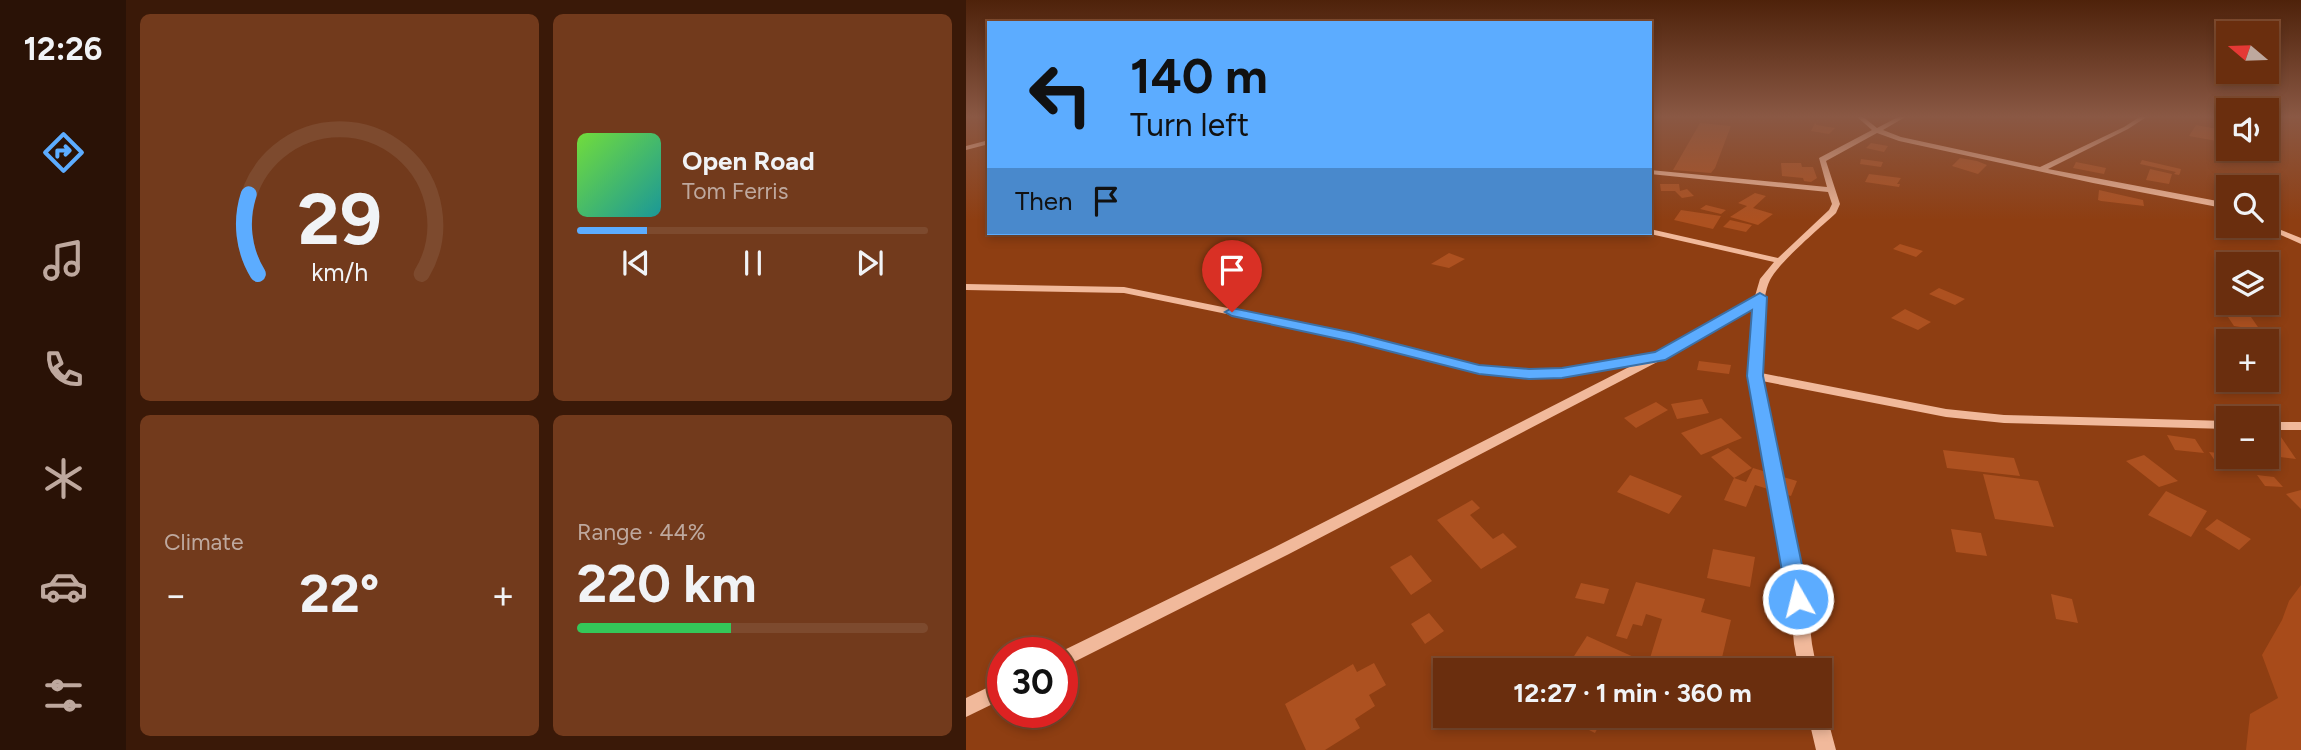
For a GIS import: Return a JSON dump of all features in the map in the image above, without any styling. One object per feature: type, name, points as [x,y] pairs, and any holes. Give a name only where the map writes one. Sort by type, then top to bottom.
[{"type":"street","points":[[1805,658],[1796,576],[1755,376],[1760,297],[1765,279],[1780,261],[1833,211],[1836,204],[1822,160],[1838,151]]},
{"type":"street","points":[[1954,151],[2216,204]]},
{"type":"street","points":[[2040,170],[2079,151]]},
{"type":"street","points":[[1652,172],[1831,190]]},
{"type":"street","points":[[1652,232],[1780,261]]},
{"type":"street","points":[[2279,232],[2301,241]]},
{"type":"street","points":[[966,287],[1124,290],[1331,332],[1479,370],[1529,374],[1562,373],[1659,356]]},
{"type":"street","points":[[1078,652],[1283,550],[1659,356],[1746,308],[1760,297]]},
{"type":"street","points":[[1755,376],[1945,414],[2004,419],[2216,425]]},
{"type":"street","points":[[2279,426],[2301,426]]},
{"type":"street","points":[[966,708],[987,697]]},
{"type":"street","points":[[1821,728],[1826,750]]},
{"type":"shaded area","points":[[2301,585],[2301,750],[2246,750],[2250,714],[2278,698],[2262,655],[2282,620],[2289,601]]},
{"type":"building","points":[[1684,151],[1721,151],[1711,173],[1673,170]]},
{"type":"building","points":[[1960,158],[1987,165],[1978,174],[1952,166]]},
{"type":"building","points":[[1861,159],[1883,162],[1881,167],[1860,164]]},
{"type":"building","points":[[2142,160],[2181,169],[2180,173],[2174,174],[2176,172],[2140,164]]},
{"type":"building","points":[[2076,162],[2106,168],[2104,174],[2073,168]]},
{"type":"building","points":[[1781,163],[1801,163],[1802,167],[1813,167],[1817,178],[1811,182],[1804,181],[1803,178],[1782,176]]},
{"type":"building","points":[[2150,169],[2172,174],[2169,184],[2146,180]]},
{"type":"building","points":[[1869,174],[1901,178],[1897,184],[1900,184],[1899,187],[1865,182]]},
{"type":"building","points":[[1660,184],[1679,184],[1680,191],[1687,189],[1694,196],[1682,198],[1675,191],[1661,191]]},
{"type":"building","points":[[2099,190],[2143,200],[2144,206],[2098,200]]},
{"type":"building","points":[[1755,193],[1766,196],[1753,208],[1773,214],[1758,225],[1730,217],[1747,206],[1738,203]]},
{"type":"building","points":[[1706,205],[1726,210],[1721,214],[1700,209]]},
{"type":"building","points":[[1681,210],[1721,216],[1713,229],[1674,220]]},
{"type":"building","points":[[1730,220],[1752,225],[1746,232],[1723,227]]},
{"type":"building","points":[[1900,244],[1923,251],[1916,257],[1893,249]]},
{"type":"building","points":[[1449,253],[1465,259],[1449,268],[1431,264]]},
{"type":"building","points":[[1939,288],[1965,299],[1955,305],[1929,294]]},
{"type":"building","points":[[1905,309],[1931,322],[1918,330],[1891,318]]},
{"type":"building","points":[[2227,315],[2251,317],[2259,329],[2254,329],[2234,326]]},
{"type":"building","points":[[1699,361],[1731,365],[1729,374],[1697,370]]},
{"type":"building","points":[[1702,399],[1709,413],[1677,419],[1671,404]]},
{"type":"building","points":[[1656,402],[1668,410],[1636,428],[1624,418]]},
{"type":"building","points":[[1721,418],[1742,438],[1701,455],[1681,433]]},
{"type":"building","points":[[2167,435],[2195,439],[2204,453],[2175,450]]},
{"type":"building","points":[[2279,437],[2281,437],[2296,459],[2279,457]]},
{"type":"building","points":[[1728,448],[1752,468],[1734,478],[1711,457]]},
{"type":"building","points":[[1943,450],[2014,458],[2020,476],[1947,468]]},
{"type":"building","points":[[2209,452],[2216,453],[2216,462]]},
{"type":"building","points":[[2144,455],[2178,481],[2159,487],[2126,461]]},
{"type":"building","points":[[1753,468],[1797,481],[1791,496],[1755,485],[1746,507],[1724,500],[1734,478],[1746,482]]},
{"type":"building","points":[[1983,474],[2038,481],[2054,527],[1995,519]]},
{"type":"building","points":[[1630,475],[1682,496],[1669,514],[1617,492]]},
{"type":"building","points":[[2257,475],[2274,477],[2283,487],[2265,486]]},
{"type":"building","points":[[2301,490],[2301,509],[2286,494]]},
{"type":"building","points":[[2166,491],[2207,511],[2191,537],[2148,515]]},
{"type":"building","points":[[1472,500],[1480,508],[1470,515],[1493,539],[1503,533],[1517,547],[1481,569],[1437,520]]},
{"type":"building","points":[[2217,519],[2251,539],[2239,550],[2205,529]]},
{"type":"building","points":[[1951,529],[1981,533],[1987,556],[1956,552]]},
{"type":"building","points":[[1713,549],[1755,557],[1750,587],[1707,578]]},
{"type":"building","points":[[1411,555],[1432,581],[1411,595],[1390,567]]},
{"type":"building","points":[[1636,582],[1705,599],[1701,612],[1731,620],[1722,658],[1650,658],[1662,619],[1646,614],[1642,626],[1633,624],[1627,639],[1616,636]]},
{"type":"building","points":[[1581,583],[1609,589],[1604,604],[1575,598]]},
{"type":"building","points":[[2051,594],[2072,599],[2078,623],[2056,619]]},
{"type":"building","points":[[1429,613],[1444,631],[1425,644],[1411,624]]},
{"type":"building","points":[[1587,636],[1636,658],[1573,658]]},
{"type":"building","points":[[1374,663],[1386,685],[1369,695],[1375,706],[1355,719],[1360,728],[1325,750],[1306,750],[1285,704],[1353,664],[1357,672]]},
{"type":"building","points":[[1585,728],[1598,728],[1595,733]]},
{"type":"route","points":[[1232,312],[1331,332],[1479,370],[1529,374],[1562,373],[1659,356],[1746,308],[1760,297],[1755,376],[1796,576],[1798,599]]}]
